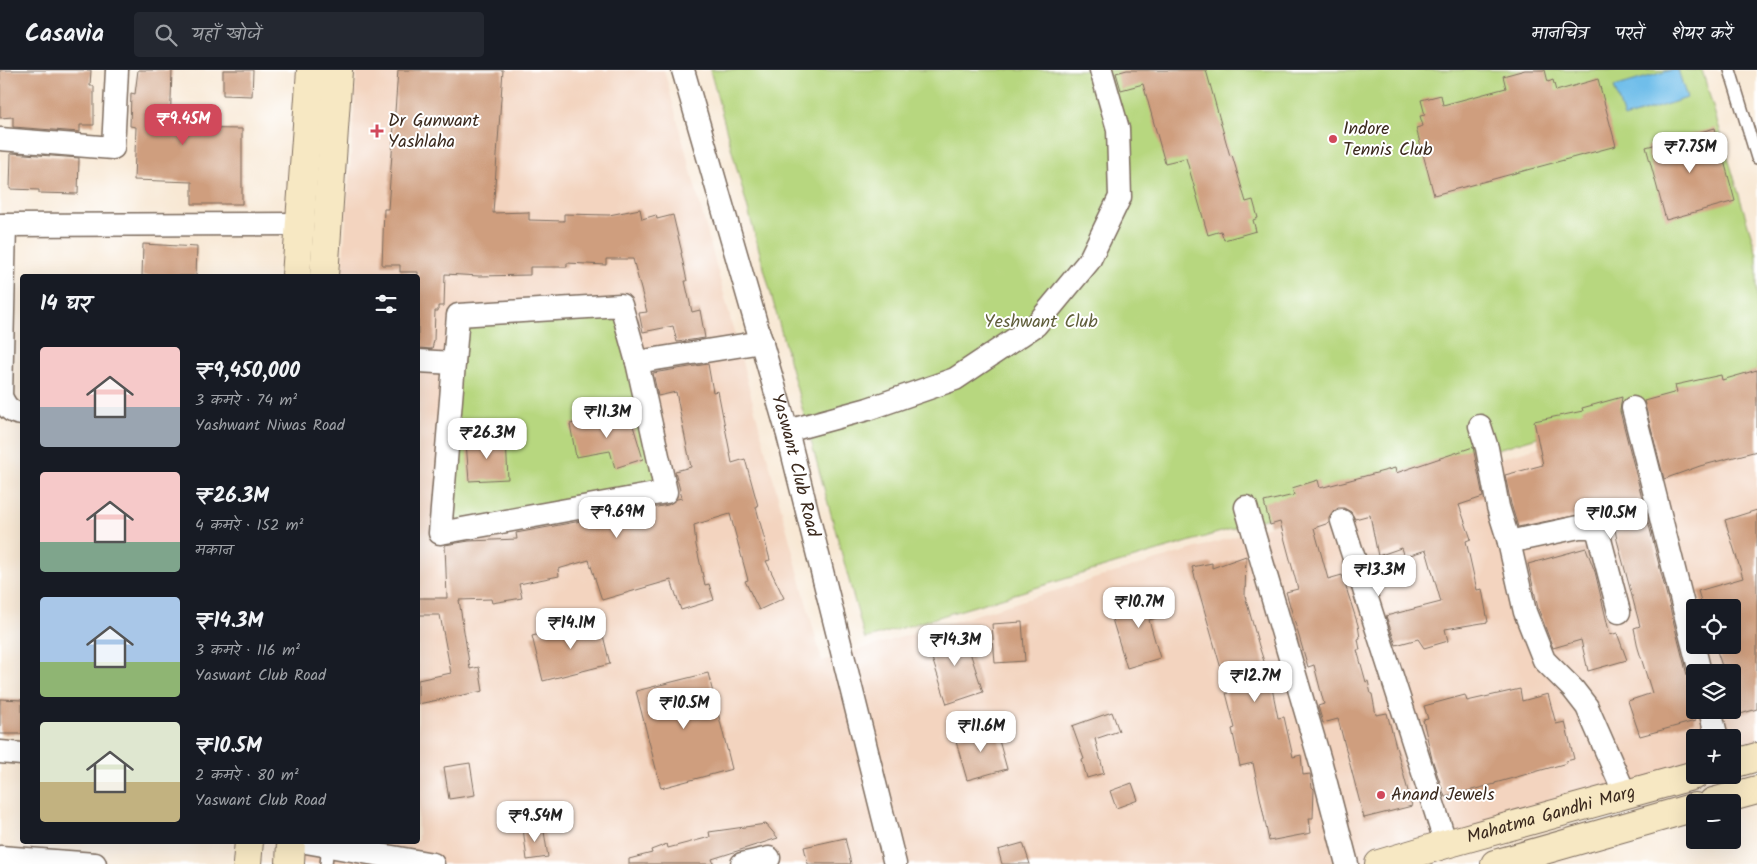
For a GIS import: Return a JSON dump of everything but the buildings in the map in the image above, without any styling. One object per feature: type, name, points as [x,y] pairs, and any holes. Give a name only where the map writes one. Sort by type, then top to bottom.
[{"type":"main road","points":[[296,274],[311,70]]},
{"type":"main road","points":[[324,274],[338,70]]},
{"type":"main road","points":[[1741,761],[1757,757]]},
{"type":"main road","name":"Mahatma Gandhi Marg","points":[[1379,864],[1686,777]]},
{"type":"main road","points":[[1741,794],[1757,790]]},
{"type":"main road","name":"Mahatma Gandhi Marg","points":[[1495,864],[1686,811]]},
{"type":"main road","points":[[247,864],[249,844]]},
{"type":"main road","points":[[290,864],[291,844]]},
{"type":"street","points":[[0,139],[113,148],[117,70]]},
{"type":"street","name":"Yaswant Club Road","points":[[682,70],[787,431],[895,864]]},
{"type":"street","points":[[787,431],[868,409],[955,379],[1036,325],[1089,261],[1120,197],[1118,129],[1101,70]]},
{"type":"street","points":[[20,414],[5,406],[1,396],[2,225],[300,224]]},
{"type":"street","points":[[621,305],[637,362],[666,492],[440,533],[458,315],[621,305]]},
{"type":"street","points":[[637,362],[762,342]]},
{"type":"street","points":[[420,361],[454,363]]},
{"type":"street","points":[[1633,408],[1698,664]]},
{"type":"street","points":[[1480,426],[1487,448],[1498,507],[1509,542],[1525,612],[1544,660],[1573,689],[1587,707],[1625,794]]},
{"type":"street","points":[[1246,507],[1321,764],[1348,864]]},
{"type":"street","points":[[1342,521],[1446,844]]},
{"type":"street","points":[[1509,542],[1579,527],[1590,527],[1598,532],[1619,612]]},
{"type":"street","points":[[0,752],[20,754]]},
{"type":"street","points":[[306,844],[327,855],[433,864]]},
{"type":"street","points":[[0,857],[95,864]]},
{"type":"street","points":[[742,864],[769,858]]},
{"type":"lane","points":[[1730,70],[1757,158]]},
{"type":"shaded area","points":[[357,70],[664,70],[822,661],[1336,506],[1757,383],[1757,761],[1741,766],[1741,729],[1686,729],[1686,782],[1408,864],[300,864],[302,844],[420,844],[420,274],[342,274]]},
{"type":"green space","name":"Yeshwant Club","points":[[710,70],[1702,70],[1757,255],[1757,371],[865,639]]},
{"type":"green space","points":[[621,305],[666,492],[440,533],[458,315]]},
{"type":"water","points":[[1671,70],[1678,70],[1687,98],[1624,118],[1614,87]]},
{"type":"place","name":"Dr Gunwant Yashlaha","points":[[377,131]]},
{"type":"place","name":"Indore Tennis Club","points":[[1333,139]]},
{"type":"place","name":"Anand Jewels","points":[[1381,795]]}]
